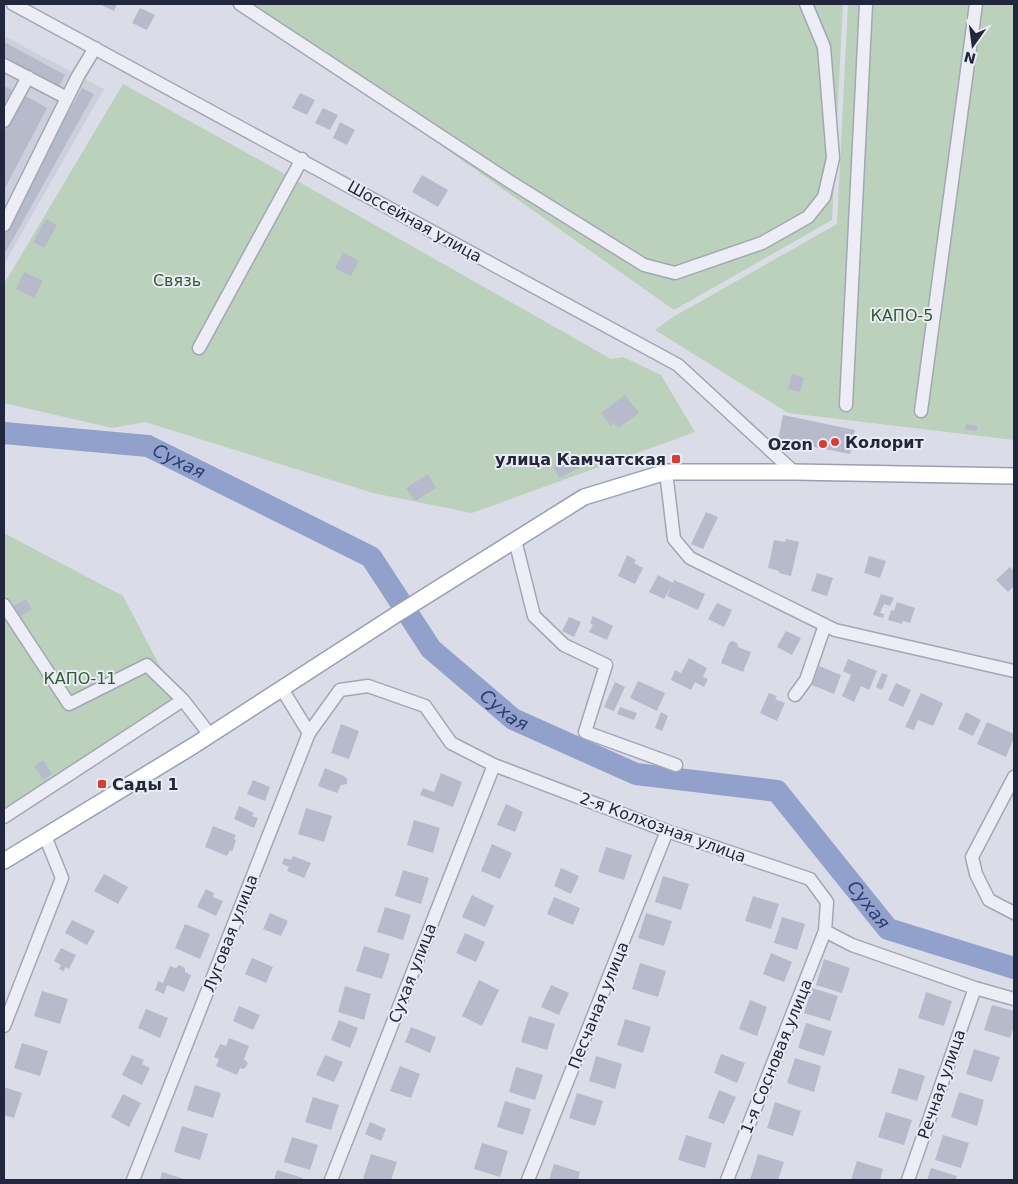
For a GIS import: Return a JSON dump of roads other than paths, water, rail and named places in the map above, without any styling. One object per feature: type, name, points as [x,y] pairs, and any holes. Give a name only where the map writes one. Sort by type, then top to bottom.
[{"type":"main road","points":[[4,861],[210,735],[394,616],[584,497],[666,472],[1014,476]]},
{"type":"street","name":"Шоссейная улица","points":[[13,4],[302,159],[678,365],[794,472]]},
{"type":"street","points":[[240,4],[510,181],[644,265],[675,273],[762,243],[808,217],[824,197],[833,158],[824,47],[806,4]]},
{"type":"street","points":[[846,405],[866,4]]},
{"type":"street","points":[[921,411],[976,4]]},
{"type":"street","points":[[4,225],[67,98],[95,48]]},
{"type":"street","points":[[4,65],[67,98]]},
{"type":"street","points":[[4,121],[28,77]]},
{"type":"street","points":[[198,348],[302,159]]},
{"type":"street","points":[[666,472],[674,539],[690,558],[835,630],[1014,671]]},
{"type":"street","points":[[516,540],[534,616],[564,646],[606,665],[585,732],[676,765]]},
{"type":"street","points":[[4,605],[69,704],[147,664],[183,700],[210,735]]},
{"type":"street","points":[[795,695],[806,680],[825,625]]},
{"type":"street","name":"2-я Колхозная улица","points":[[309,733],[340,690],[368,686],[425,706],[451,742],[494,766],[667,831],[810,879],[827,902],[825,931]]},
{"type":"street","points":[[282,689],[309,733]]},
{"type":"street","points":[[4,817],[183,700]]},
{"type":"street","name":"Луговая улица","points":[[133,1180],[309,733]]},
{"type":"street","name":"Сухая улица","points":[[331,1180],[494,766]]},
{"type":"street","points":[[1014,778],[972,857],[976,874],[989,900],[1014,913]]},
{"type":"street","name":"Песчаная улица","points":[[528,1180],[667,831]]},
{"type":"street","points":[[4,1026],[62,878],[45,836]]},
{"type":"street","points":[[825,931],[852,944],[974,988],[1014,999]]},
{"type":"street","name":"1-я Сосновая улица","points":[[727,1180],[825,931]]},
{"type":"street","name":"Речная улица","points":[[908,1180],[974,988]]},
{"type":"waterway","name":"Сухая","points":[[4,433],[148,446],[371,557],[431,649],[513,719],[636,774],[777,791],[888,929],[1014,968]]},
{"type":"place","name":"Колорит","points":[[835,442]]},
{"type":"place","name":"Ozon","points":[[823,444]]},
{"type":"place","name":"улица Камчатская","points":[[676,459]]},
{"type":"place","name":"Сады 1","points":[[102,784]]},
{"type":"park label","name":"Связь","points":[[177,280]]},
{"type":"park label","name":"КАПО-5","points":[[902,315]]},
{"type":"park label","name":"КАПО-11","points":[[80,678]]}]
